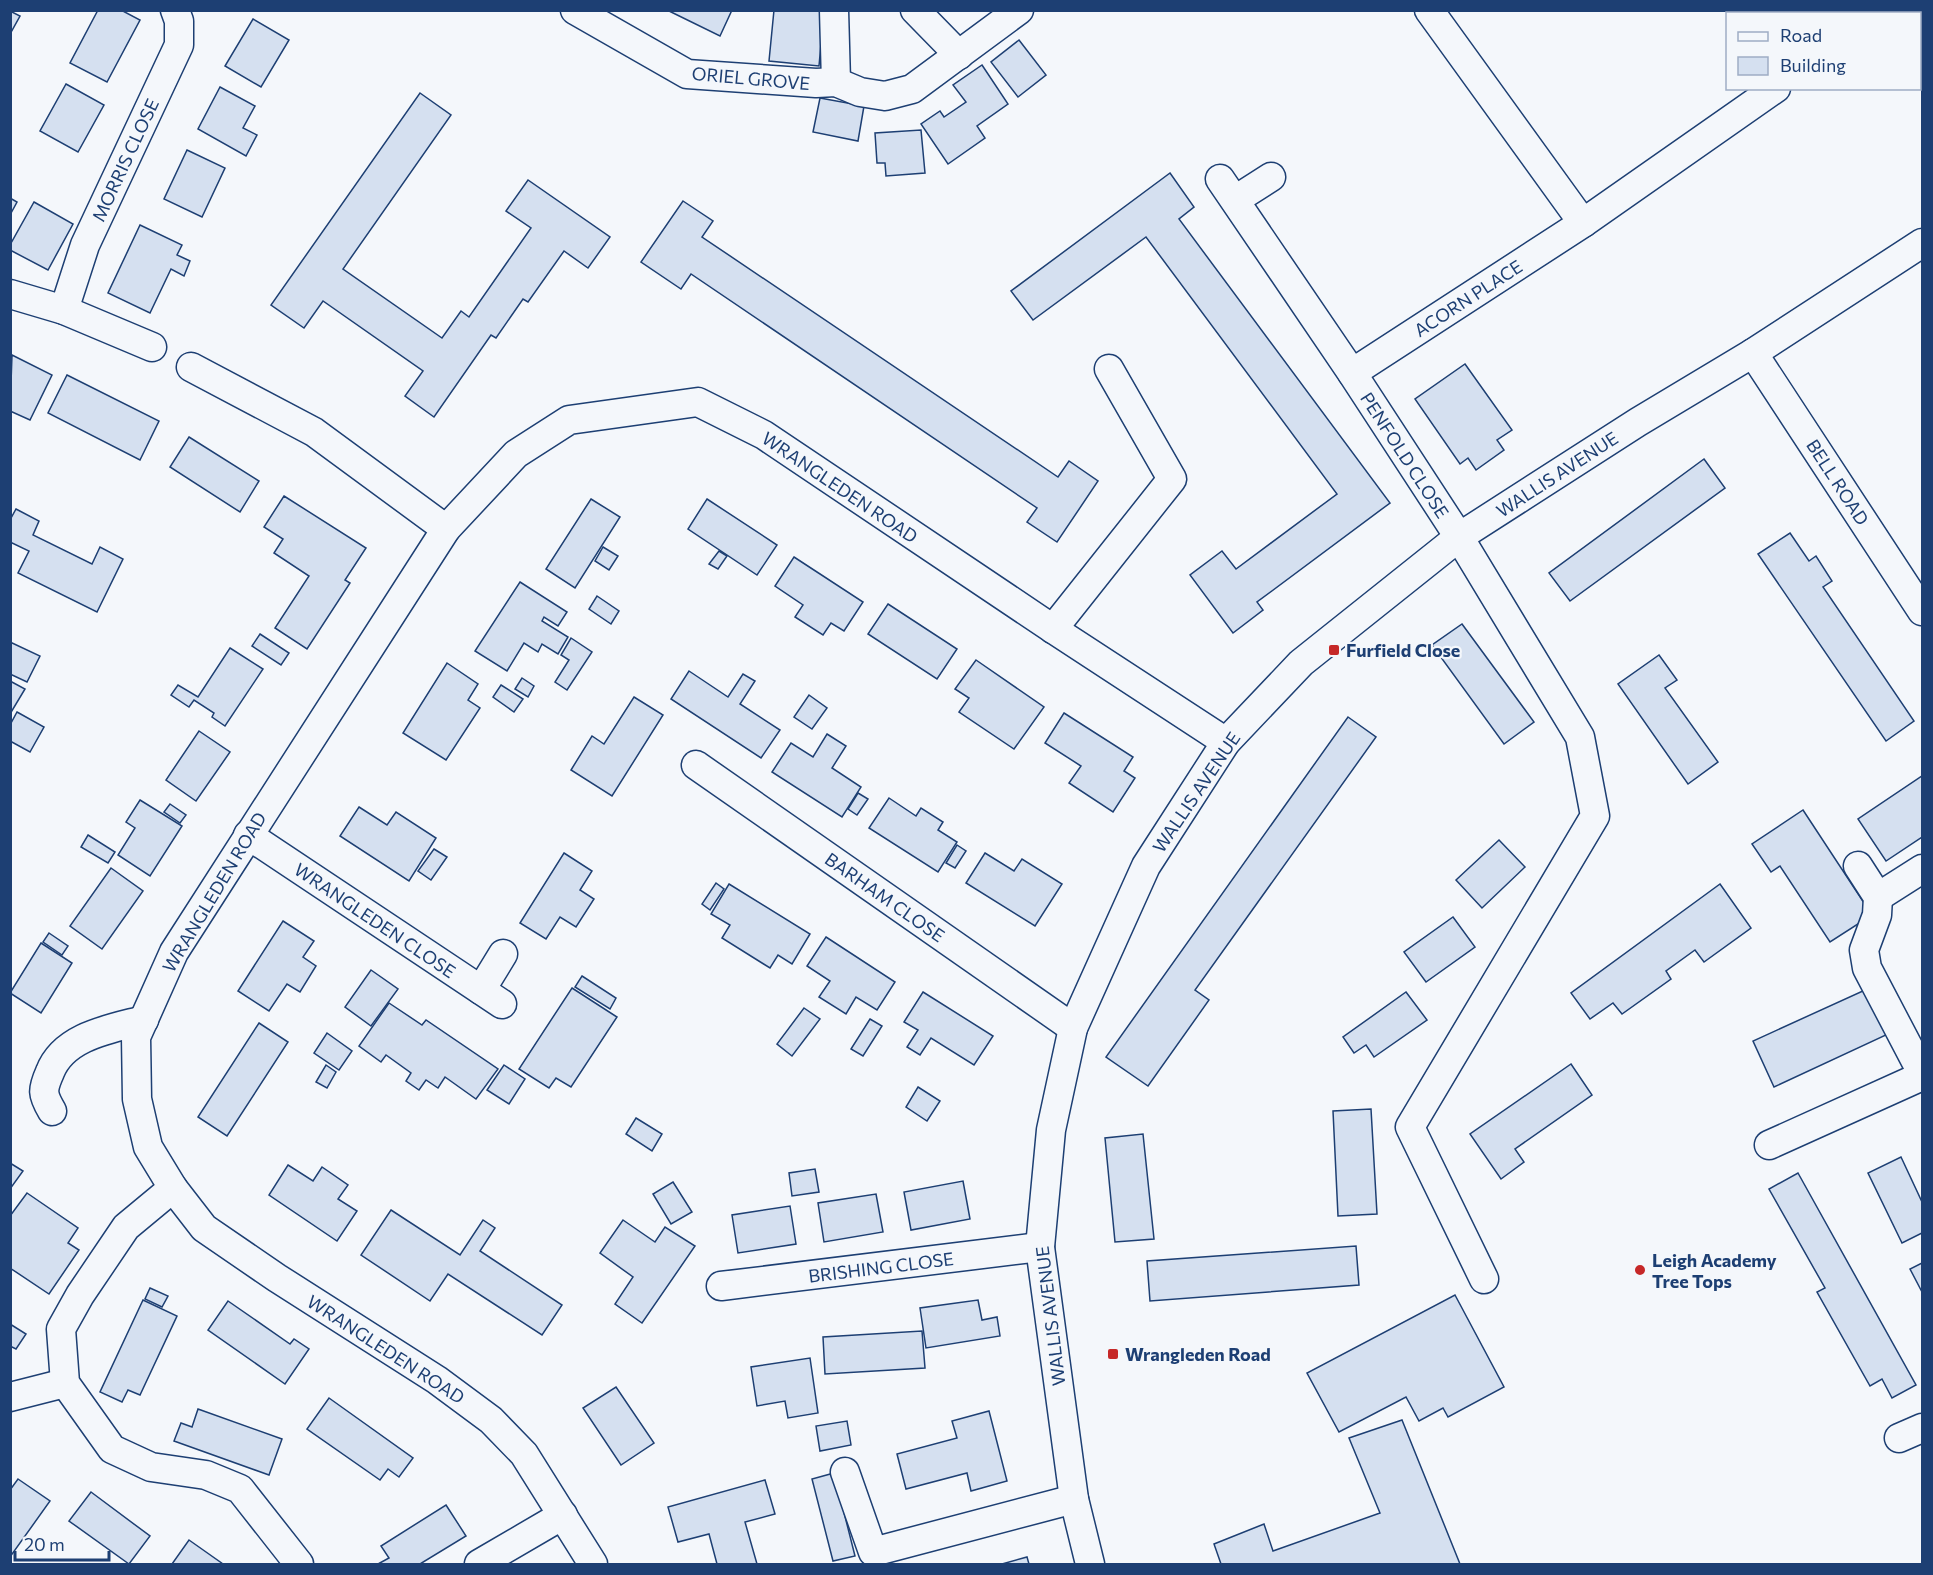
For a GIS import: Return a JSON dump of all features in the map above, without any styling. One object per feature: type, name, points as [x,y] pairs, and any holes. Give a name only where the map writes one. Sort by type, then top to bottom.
[{"type":"street","name":"MORRIS CLOSE","points":[[64,310],[85,245],[179,45],[179,21],[175,10]]},
{"type":"street","name":"ORIEL GROVE","points":[[575,10],[687,74],[804,83],[836,82]]},
{"type":"street","points":[[834,10],[836,82],[860,92],[885,96],[912,89],[1019,10]]},
{"type":"street","points":[[915,10],[959,55]]},
{"type":"street","points":[[1429,10],[1583,223]]},
{"type":"street","name":"ACORN PLACE","points":[[1352,373],[1583,223],[1773,90]]},
{"type":"street","name":"PENFOLD CLOSE","points":[[1271,177],[1227,190],[1352,373],[1459,537]]},
{"type":"street","name":"WALLIS AVENUE","points":[[1090,1564],[1074,1499],[1040,1247],[1051,1130],[1073,1028],[1146,866],[1226,742],[1301,663],[1459,537],[1638,422],[1753,353],[1923,243]]},
{"type":"street","points":[[10,294],[64,310],[152,347]]},
{"type":"street","name":"BELL ROAD","points":[[1753,353],[1923,611]]},
{"type":"street","points":[[191,367],[314,432],[446,529]]},
{"type":"street","points":[[1053,629],[1172,479],[1109,369]]},
{"type":"street","name":"WRANGLEDEN ROAD","points":[[593,1564],[524,1454],[491,1420],[437,1380],[277,1278],[204,1228],[172,1188],[148,1147],[136,1099],[136,1037],[174,952],[446,529],[516,454],[569,420],[698,402],[764,435],[1226,742]]},
{"type":"street","points":[[1459,537],[1580,737],[1595,816],[1410,1127],[1484,1279]]},
{"type":"street","name":"BARHAM CLOSE","points":[[696,765],[1073,1028]]},
{"type":"street","name":"WRANGLEDEN CLOSE","points":[[248,835],[492,997],[503,954]]},
{"type":"street","points":[[1769,1145],[1923,1075],[1866,968],[1864,950],[1877,915],[1878,897],[1858,866]]},
{"type":"street","points":[[1878,897],[1923,869]]},
{"type":"street","points":[[52,1111],[43,1096],[45,1083],[60,1054],[79,1040],[144,1020]]},
{"type":"street","points":[[172,1188],[126,1227],[61,1329],[65,1383],[112,1449],[151,1467],[206,1475],[240,1489],[299,1564]]},
{"type":"street","name":"BRISHING CLOSE","points":[[721,1286],[1040,1247]]},
{"type":"street","points":[[10,1397],[65,1383]]},
{"type":"street","points":[[845,1472],[873,1552],[1074,1499]]},
{"type":"street","points":[[478,1564],[563,1515]]},
{"type":"building","points":[[98,10],[121,10],[140,20],[107,82],[70,63]]},
{"type":"building","points":[[667,10],[732,10],[720,36]]},
{"type":"building","points":[[774,10],[824,10],[819,66],[769,61]]},
{"type":"building","points":[[10,11],[20,16],[10,34]]},
{"type":"building","points":[[253,19],[289,40],[261,87],[225,66]]},
{"type":"building","points":[[1019,40],[1046,75],[1018,97],[991,62]]},
{"type":"building","points":[[982,65],[1008,104],[977,126],[985,138],[948,164],[921,124],[940,111],[944,117],[966,102],[953,85]]},
{"type":"building","points":[[66,84],[104,105],[78,152],[40,131]]},
{"type":"building","points":[[220,87],[255,106],[243,128],[257,135],[246,156],[198,129]]},
{"type":"building","points":[[420,93],[451,115],[343,269],[442,338],[461,311],[469,317],[531,228],[506,211],[528,180],[610,237],[588,268],[564,251],[528,302],[523,299],[496,338],[491,335],[434,417],[405,396],[423,371],[323,301],[304,328],[271,305]]},
{"type":"building","points":[[820,98],[864,106],[858,141],[813,132]]},
{"type":"building","points":[[921,130],[925,173],[886,176],[885,163],[877,163],[875,133]]},
{"type":"building","points":[[187,150],[225,168],[202,217],[164,199]]},
{"type":"building","points":[[1170,173],[1194,207],[1179,219],[1390,503],[1257,602],[1263,610],[1233,633],[1190,575],[1222,551],[1236,569],[1337,494],[1146,237],[1033,320],[1011,291]]},
{"type":"building","points":[[10,198],[17,202],[10,215]]},
{"type":"building","points":[[683,201],[713,221],[702,237],[1058,477],[1069,461],[1098,481],[1057,542],[1027,522],[1037,508],[691,274],[681,289],[641,262]]},
{"type":"building","points":[[34,202],[73,224],[48,270],[10,250],[10,245]]},
{"type":"building","points":[[140,225],[182,245],[177,255],[190,261],[184,276],[171,269],[150,313],[108,293]]},
{"type":"building","points":[[12,355],[52,375],[30,420],[10,411]]},
{"type":"building","points":[[1465,364],[1512,430],[1497,440],[1504,450],[1476,470],[1468,458],[1460,464],[1415,399]]},
{"type":"building","points":[[67,375],[159,421],[140,460],[48,413]]},
{"type":"building","points":[[189,437],[259,481],[240,512],[170,467]]},
{"type":"building","points":[[1704,459],[1725,488],[1570,601],[1549,573]]},
{"type":"building","points":[[284,496],[366,548],[345,580],[350,583],[307,649],[275,628],[309,576],[274,553],[283,539],[264,527]]},
{"type":"building","points":[[591,499],[620,517],[575,588],[546,569]]},
{"type":"building","points":[[707,499],[777,545],[757,575],[688,529]]},
{"type":"building","points":[[16,509],[39,521],[33,535],[92,564],[100,547],[123,559],[97,612],[18,573],[29,551],[10,542],[10,520]]},
{"type":"building","points":[[1790,533],[1809,561],[1816,556],[1832,581],[1823,587],[1914,721],[1886,741],[1758,554]]},
{"type":"building","points":[[603,547],[618,556],[609,570],[595,561]]},
{"type":"building","points":[[719,551],[727,556],[718,569],[709,564]]},
{"type":"building","points":[[794,557],[863,602],[844,631],[831,623],[823,635],[795,617],[803,605],[775,586]]},
{"type":"building","points":[[520,582],[567,612],[558,626],[544,617],[542,621],[568,637],[558,654],[542,644],[538,652],[524,643],[507,671],[475,651]]},
{"type":"building","points":[[597,596],[619,611],[611,624],[589,609]]},
{"type":"building","points":[[888,604],[957,649],[937,679],[868,634]]},
{"type":"building","points":[[1462,624],[1534,722],[1504,744],[1432,645]]},
{"type":"building","points":[[260,634],[289,653],[281,665],[252,646]]},
{"type":"building","points":[[571,638],[592,652],[567,690],[555,682],[569,660],[561,655]]},
{"type":"building","points":[[10,642],[40,656],[27,682],[10,674]]},
{"type":"building","points":[[230,648],[263,669],[225,726],[212,717],[214,713],[194,700],[189,707],[171,695],[178,685],[198,697]]},
{"type":"building","points":[[1659,655],[1677,680],[1665,688],[1718,762],[1688,784],[1618,684]]},
{"type":"building","points":[[976,660],[1044,707],[1014,749],[959,712],[969,698],[955,689]]},
{"type":"building","points":[[447,663],[478,684],[468,700],[480,708],[446,760],[403,733]]},
{"type":"building","points":[[689,671],[728,697],[743,674],[755,681],[740,704],[780,730],[761,758],[671,699]]},
{"type":"building","points":[[522,678],[534,686],[528,697],[515,689]]},
{"type":"building","points":[[10,681],[25,689],[10,714]]},
{"type":"building","points":[[501,685],[523,699],[514,712],[493,697]]},
{"type":"building","points":[[809,695],[827,708],[812,729],[794,717]]},
{"type":"building","points":[[634,697],[663,715],[612,796],[571,770],[592,736],[604,744]]},
{"type":"building","points":[[17,712],[44,727],[30,752],[10,741],[10,725]]},
{"type":"building","points":[[1064,713],[1133,757],[1124,771],[1135,778],[1113,812],[1069,783],[1081,766],[1045,743]]},
{"type":"building","points":[[1348,717],[1376,737],[1195,990],[1209,1000],[1148,1086],[1106,1057]]},
{"type":"building","points":[[199,731],[230,752],[196,801],[166,780]]},
{"type":"building","points":[[827,734],[846,746],[832,768],[861,787],[842,817],[772,772],[791,743],[813,757]]},
{"type":"building","points":[[1922,776],[1922,837],[1886,861],[1858,819]]},
{"type":"building","points":[[858,793],[868,799],[857,815],[848,809]]},
{"type":"building","points":[[889,798],[916,816],[921,808],[943,822],[938,830],[957,842],[938,872],[869,828]]},
{"type":"building","points":[[140,800],[182,826],[150,876],[118,855],[135,828],[126,822]]},
{"type":"building","points":[[170,804],[186,815],[180,823],[164,812]]},
{"type":"building","points":[[359,807],[387,825],[396,812],[436,838],[409,881],[340,836]]},
{"type":"building","points":[[1803,810],[1872,915],[1830,942],[1780,866],[1771,872],[1752,844]]},
{"type":"building","points":[[88,835],[115,852],[108,863],[81,847]]},
{"type":"building","points":[[1499,840],[1525,867],[1482,908],[1456,880]]},
{"type":"building","points":[[957,845],[966,851],[955,868],[946,863]]},
{"type":"building","points":[[434,849],[447,857],[431,880],[418,871]]},
{"type":"building","points":[[564,853],[592,871],[580,890],[594,899],[576,927],[560,917],[546,939],[520,923]]},
{"type":"building","points":[[985,853],[1014,871],[1022,859],[1062,884],[1035,926],[966,883]]},
{"type":"building","points":[[111,868],[143,891],[102,949],[70,926]]},
{"type":"building","points":[[716,883],[724,889],[710,910],[702,904]]},
{"type":"building","points":[[729,884],[810,934],[792,964],[778,955],[770,968],[722,938],[730,925],[711,914]]},
{"type":"building","points":[[1720,884],[1751,928],[1704,962],[1695,950],[1666,971],[1671,979],[1622,1014],[1613,1003],[1590,1019],[1571,993]]},
{"type":"building","points":[[1453,917],[1475,947],[1426,982],[1404,952]]},
{"type":"building","points":[[283,921],[314,941],[303,957],[316,966],[300,992],[287,984],[269,1011],[238,991]]},
{"type":"building","points":[[49,933],[68,946],[62,955],[43,942]]},
{"type":"building","points":[[826,937],[895,982],[877,1010],[856,997],[846,1014],[819,997],[830,981],[807,966]]},
{"type":"building","points":[[41,943],[72,963],[41,1013],[10,993]]},
{"type":"building","points":[[371,970],[398,989],[371,1026],[345,1007]]},
{"type":"building","points":[[582,976],[616,998],[610,1009],[575,987]]},
{"type":"building","points":[[572,988],[617,1017],[571,1087],[556,1078],[549,1088],[519,1069]]},
{"type":"building","points":[[1865,990],[1886,1035],[1774,1087],[1753,1041]]},
{"type":"building","points":[[923,992],[993,1036],[974,1065],[931,1038],[920,1055],[907,1047],[918,1030],[904,1022]]},
{"type":"building","points":[[1406,992],[1427,1020],[1374,1057],[1366,1045],[1354,1053],[1343,1037]]},
{"type":"building","points":[[389,1003],[422,1025],[426,1020],[498,1069],[476,1099],[445,1077],[438,1088],[426,1080],[419,1090],[406,1081],[411,1073],[386,1055],[381,1062],[359,1046]]},
{"type":"building","points":[[804,1008],[820,1019],[792,1056],[777,1044]]},
{"type":"building","points":[[870,1019],[882,1026],[863,1056],[851,1049]]},
{"type":"building","points":[[259,1023],[288,1042],[227,1136],[198,1117]]},
{"type":"building","points":[[327,1033],[352,1051],[339,1070],[314,1053]]},
{"type":"building","points":[[1571,1064],[1592,1095],[1515,1149],[1524,1162],[1501,1179],[1470,1134]]},
{"type":"building","points":[[326,1065],[336,1072],[327,1088],[316,1082]]},
{"type":"building","points":[[504,1065],[525,1079],[509,1104],[487,1090]]},
{"type":"building","points":[[918,1087],[940,1101],[927,1121],[906,1107]]},
{"type":"building","points":[[1371,1109],[1377,1214],[1338,1216],[1333,1111]]},
{"type":"building","points":[[636,1118],[662,1134],[652,1151],[626,1134]]},
{"type":"building","points":[[1143,1134],[1154,1239],[1115,1242],[1105,1138]]},
{"type":"building","points":[[1901,1157],[1922,1202],[1922,1233],[1902,1243],[1868,1173]]},
{"type":"building","points":[[10,1163],[23,1171],[10,1189]]},
{"type":"building","points":[[288,1165],[313,1181],[322,1167],[348,1185],[338,1199],[357,1211],[337,1241],[269,1195]]},
{"type":"building","points":[[815,1169],[819,1192],[792,1196],[789,1173]]},
{"type":"building","points":[[1798,1173],[1916,1385],[1892,1398],[1882,1379],[1870,1386],[1817,1292],[1825,1288],[1769,1189]]},
{"type":"building","points":[[963,1181],[970,1219],[911,1230],[904,1192]]},
{"type":"building","points":[[673,1182],[692,1212],[671,1224],[653,1194]]},
{"type":"building","points":[[27,1193],[78,1228],[68,1243],[79,1250],[49,1294],[10,1268],[10,1216]]},
{"type":"building","points":[[876,1194],[883,1232],[824,1242],[818,1203]]},
{"type":"building","points":[[790,1206],[796,1244],[738,1253],[732,1215]]},
{"type":"building","points":[[391,1210],[460,1255],[483,1220],[495,1228],[480,1251],[562,1305],[542,1335],[448,1274],[430,1301],[361,1255]]},
{"type":"building","points":[[623,1220],[655,1242],[665,1227],[695,1246],[642,1323],[615,1304],[633,1277],[600,1253]]},
{"type":"building","points":[[1356,1246],[1359,1285],[1150,1301],[1147,1261]]},
{"type":"building","points":[[1922,1263],[1922,1292],[1910,1269]]},
{"type":"building","points":[[150,1288],[168,1296],[162,1307],[145,1299]]},
{"type":"building","points":[[1455,1295],[1504,1387],[1448,1417],[1443,1408],[1419,1421],[1406,1397],[1339,1432],[1307,1373]]},
{"type":"building","points":[[143,1300],[177,1316],[140,1395],[128,1390],[122,1402],[100,1392]]},
{"type":"building","points":[[978,1300],[982,1320],[997,1317],[1000,1336],[926,1348],[920,1308]]},
{"type":"building","points":[[228,1301],[290,1344],[294,1339],[309,1349],[285,1384],[208,1330]]},
{"type":"building","points":[[10,1324],[26,1334],[16,1349],[10,1346]]},
{"type":"building","points":[[922,1331],[925,1368],[825,1374],[823,1337]]},
{"type":"building","points":[[810,1358],[818,1413],[788,1418],[785,1401],[757,1406],[751,1367]]},
{"type":"building","points":[[616,1387],[654,1443],[621,1465],[583,1408]]},
{"type":"building","points":[[329,1398],[413,1458],[399,1477],[388,1469],[380,1480],[307,1429]]},
{"type":"building","points":[[198,1409],[282,1439],[269,1475],[174,1441],[181,1423],[192,1427]]},
{"type":"building","points":[[989,1411],[1007,1481],[971,1491],[967,1473],[906,1489],[897,1454],[957,1438],[952,1421]]},
{"type":"building","points":[[1402,1420],[1460,1564],[1221,1564],[1214,1544],[1264,1524],[1273,1551],[1380,1513],[1349,1438]]},
{"type":"building","points":[[847,1421],[851,1445],[820,1451],[816,1426]]},
{"type":"building","points":[[834,1473],[855,1556],[833,1561],[812,1479]]},
{"type":"building","points":[[18,1479],[50,1501],[10,1557],[10,1490]]},
{"type":"building","points":[[765,1480],[775,1514],[745,1522],[757,1564],[717,1564],[709,1534],[678,1542],[668,1507]]},
{"type":"building","points":[[91,1492],[150,1536],[129,1564],[69,1521]]},
{"type":"building","points":[[446,1505],[466,1536],[420,1564],[378,1564],[389,1558],[381,1546]]},
{"type":"building","points":[[189,1540],[223,1564],[172,1564]]},
{"type":"building","points":[[1027,1557],[1029,1564],[1002,1564]]},
{"type":"place","name":"Furfield Close","points":[[1334,650]]},
{"type":"place","name":"Leigh Academy Tree Tops","points":[[1640,1270]]},
{"type":"place","name":"Wrangleden Road","points":[[1113,1354]]}]
